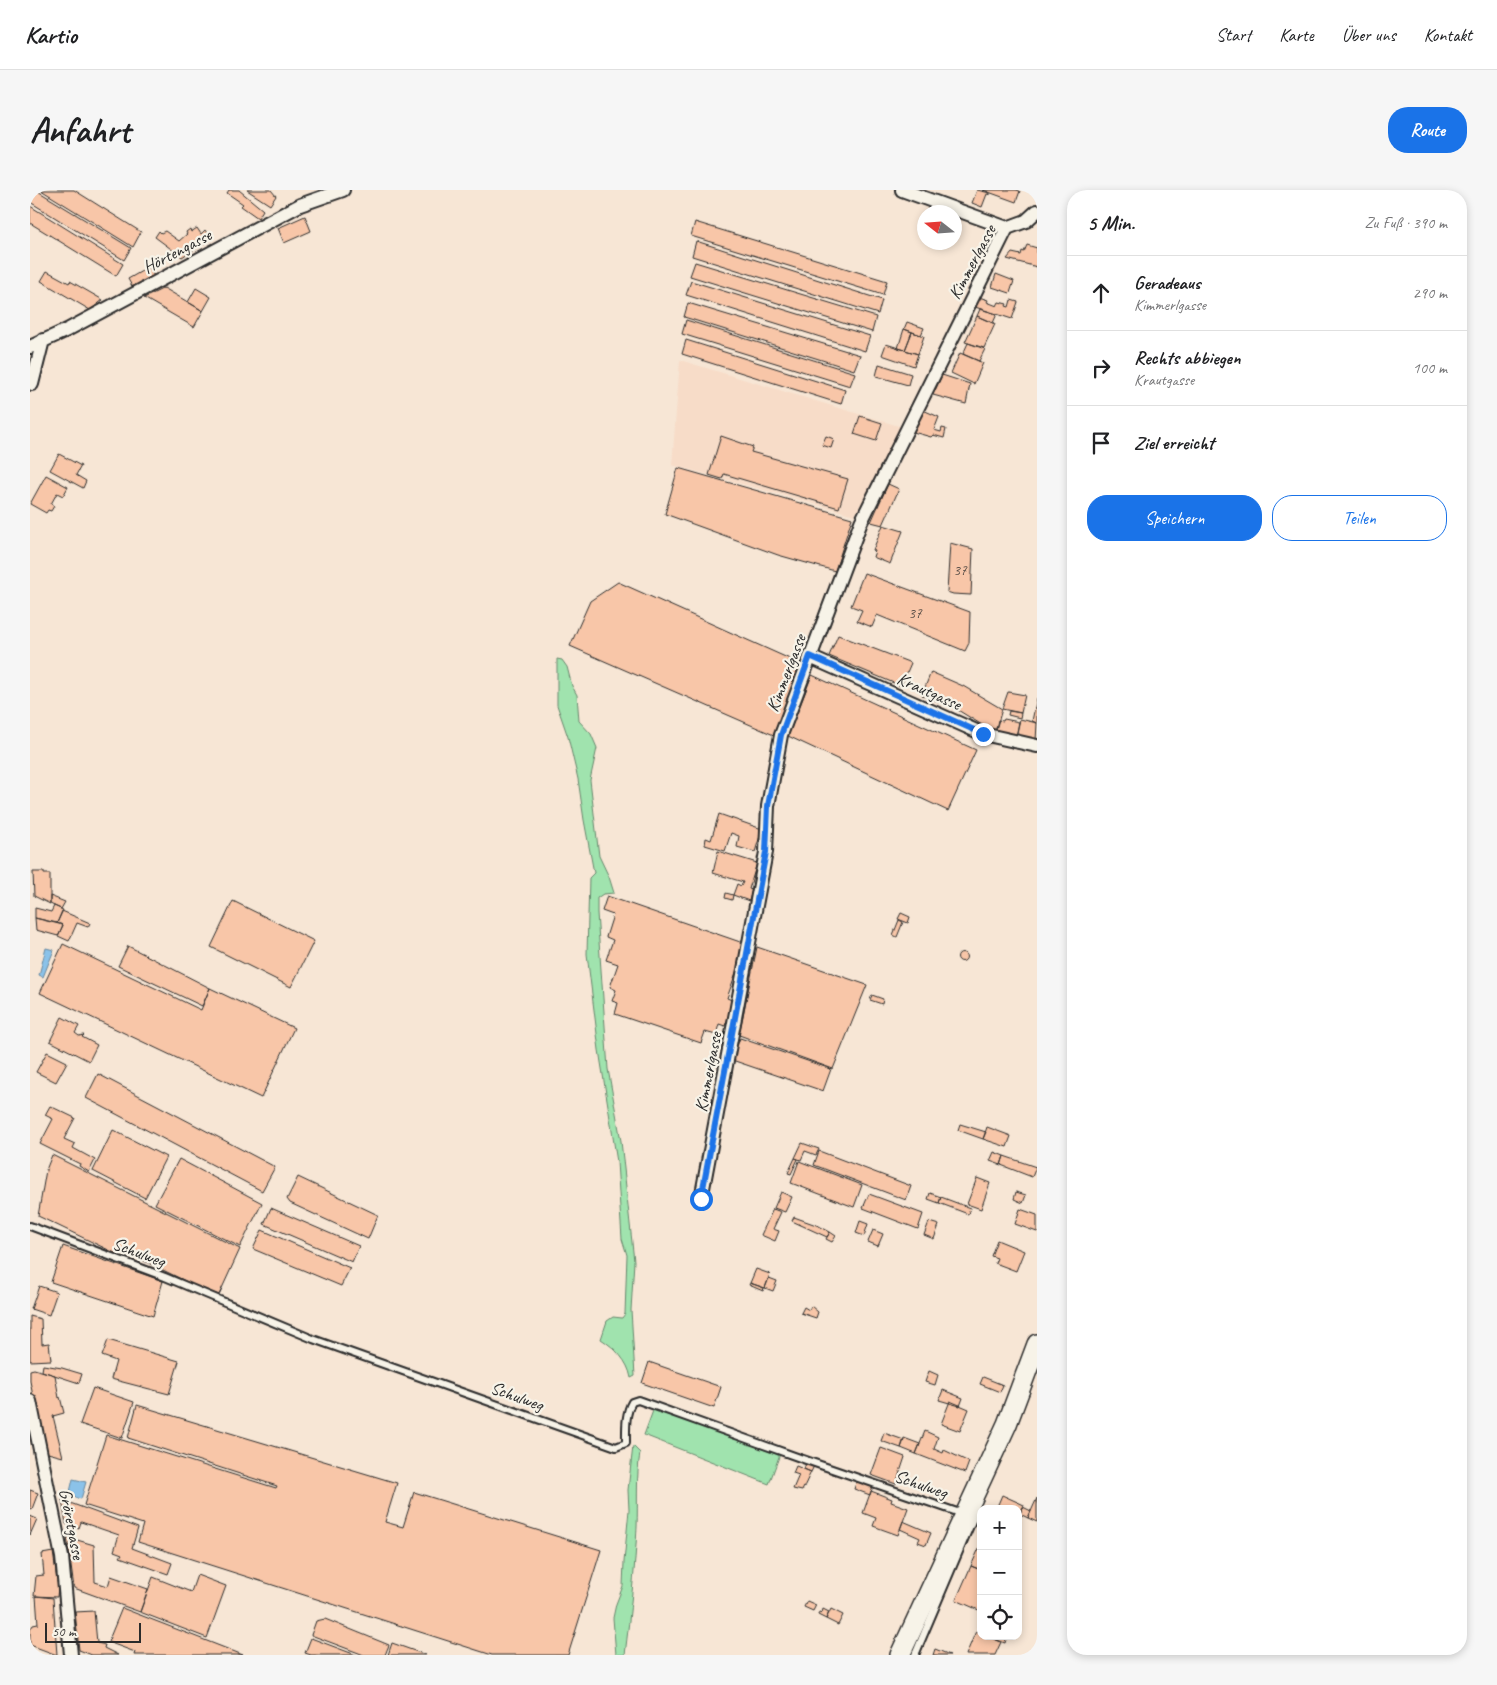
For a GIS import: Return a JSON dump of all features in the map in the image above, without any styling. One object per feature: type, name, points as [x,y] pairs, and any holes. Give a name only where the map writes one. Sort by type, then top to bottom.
[{"type":"main road","points":[[900,1655],[1007,1424],[1037,1344]]},
{"type":"street","name":"Hörtengasse","points":[[30,347],[67,330],[300,205],[343,190]]},
{"type":"street","points":[[902,190],[1007,228]]},
{"type":"street","name":"Kimmerlgasse","points":[[701,1199],[766,852],[768,806],[781,735],[861,522],[1007,228],[1026,221],[1037,211]]},
{"type":"street","points":[[31,386],[43,340]]},
{"type":"street","name":"Krautgasse","points":[[810,656],[983,734],[1037,746]]},
{"type":"street","name":"Gröretgasse","points":[[30,1401],[62,1557],[71,1655]]},
{"type":"lane","name":"Schulweg","points":[[30,1226],[165,1277],[313,1339],[616,1447],[626,1443],[626,1420],[629,1406],[632,1402],[638,1400],[965,1515]]},
{"type":"lane","points":[[915,1655],[972,1522],[979,1496],[980,1483]]},
{"type":"shaded area","points":[[680,360],[902,427],[889,455],[855,515],[672,465]]},
{"type":"green space","points":[[557,659],[562,660],[567,667],[572,686],[577,695],[579,721],[591,734],[597,748],[590,780],[599,856],[614,893],[603,894],[597,898],[597,913],[608,1069],[621,1141],[634,1261],[631,1310],[635,1376],[631,1378],[627,1366],[620,1356],[601,1339],[607,1321],[613,1317],[622,1318],[625,1314],[627,1255],[622,1239],[617,1162],[599,1050],[587,954],[589,878],[594,873],[578,779],[568,737],[557,705]]},
{"type":"green space","points":[[654,1408],[780,1454],[769,1484],[644,1435]]},
{"type":"green space","points":[[633,1446],[640,1453],[635,1559],[625,1655],[616,1655],[613,1618],[623,1586],[629,1510],[628,1490]]},
{"type":"water","points":[[46,948],[54,950],[43,977],[39,975]]},
{"type":"water","points":[[73,1479],[86,1482],[81,1499],[69,1496]]},
{"type":"building","points":[[30,190],[36,190],[131,248],[124,260],[30,202]]},
{"type":"building","points":[[41,190],[74,190],[141,232],[133,247]]},
{"type":"building","points":[[229,190],[239,190],[263,210],[258,218],[227,193]]},
{"type":"building","points":[[247,190],[271,190],[276,196],[270,205]]},
{"type":"building","points":[[977,190],[990,193],[990,195],[987,194],[982,207],[972,203]]},
{"type":"building","points":[[983,190],[1016,190],[1020,191],[1016,202]]},
{"type":"building","points":[[30,206],[123,264],[116,276],[30,223]]},
{"type":"building","points":[[305,216],[311,231],[284,243],[278,228]]},
{"type":"building","points":[[695,222],[887,281],[883,295],[691,236]]},
{"type":"building","points":[[197,228],[201,234],[205,230],[211,239],[182,257],[155,237],[159,231],[161,233],[165,231],[179,241],[190,229],[191,232]]},
{"type":"building","points":[[696,241],[882,300],[878,314],[692,256]]},
{"type":"building","points":[[1027,245],[1037,248],[1037,267],[1007,259],[1012,253],[1021,255]]},
{"type":"building","points":[[695,262],[876,317],[872,332],[690,276]]},
{"type":"building","points":[[149,267],[154,276],[133,288],[128,279]]},
{"type":"building","points":[[47,271],[69,283],[70,281],[103,300],[90,310],[41,281]]},
{"type":"building","points":[[996,274],[1014,281],[1010,293],[992,287]]},
{"type":"building","points":[[691,281],[870,336],[865,351],[686,295]]},
{"type":"building","points":[[164,288],[203,311],[194,327],[144,298]]},
{"type":"building","points":[[196,288],[211,297],[203,311],[188,302]]},
{"type":"building","points":[[976,296],[988,300],[987,302],[997,306],[999,302],[1007,304],[1006,306],[1009,307],[1011,300],[1018,302],[1012,319],[972,306]]},
{"type":"building","points":[[688,303],[860,355],[854,370],[684,317]]},
{"type":"building","points":[[980,309],[997,314],[993,323],[977,316]]},
{"type":"building","points":[[977,316],[995,324],[984,348],[965,342]]},
{"type":"building","points":[[686,320],[855,373],[850,386],[682,334]]},
{"type":"building","points":[[907,322],[924,328],[921,335],[904,329]]},
{"type":"building","points":[[904,329],[912,332],[905,350],[898,348]]},
{"type":"building","points":[[912,332],[924,336],[918,354],[905,350]]},
{"type":"building","points":[[686,340],[845,390],[841,404],[682,354]]},
{"type":"building","points":[[968,343],[985,349],[979,361],[963,354]]},
{"type":"building","points":[[886,344],[918,354],[914,366],[882,355]]},
{"type":"building","points":[[960,353],[983,363],[974,384],[951,373]]},
{"type":"building","points":[[879,364],[911,374],[908,385],[876,376]]},
{"type":"building","points":[[942,375],[970,384],[966,404],[933,395]]},
{"type":"building","points":[[923,410],[939,417],[934,430],[941,432],[942,428],[946,429],[944,438],[913,432]]},
{"type":"building","points":[[860,416],[882,423],[876,441],[854,434]]},
{"type":"building","points":[[721,436],[753,447],[751,452],[848,479],[839,508],[724,474],[722,479],[709,475]]},
{"type":"building","points":[[826,436],[834,439],[831,448],[822,445]]},
{"type":"building","points":[[59,454],[81,466],[76,475],[86,481],[83,488],[50,470]]},
{"type":"building","points":[[678,468],[852,518],[835,571],[778,555],[665,514]]},
{"type":"building","points":[[46,475],[68,487],[63,496],[57,493],[51,504],[54,506],[51,511],[48,510],[46,513],[30,504]]},
{"type":"building","points":[[888,484],[899,489],[883,525],[871,522]]},
{"type":"building","points":[[883,525],[903,531],[890,564],[873,557],[875,551],[873,550]]},
{"type":"building","points":[[950,543],[973,549],[971,595],[947,592]]},
{"type":"building","points":[[864,573],[970,612],[969,643],[965,651],[877,615],[872,627],[857,621],[862,610],[851,606]]},
{"type":"building","points":[[618,582],[801,664],[776,736],[570,646],[590,601]]},
{"type":"building","points":[[838,635],[911,663],[901,686],[829,656]]},
{"type":"building","points":[[931,672],[963,686],[1002,709],[995,733],[953,707],[922,695]]},
{"type":"building","points":[[812,675],[976,750],[948,811],[788,736]]},
{"type":"building","points":[[1008,692],[1025,695],[1021,713],[1002,709]]},
{"type":"building","points":[[1037,698],[1037,723],[1032,721]]},
{"type":"building","points":[[1009,711],[1021,713],[1020,718],[1008,715]]},
{"type":"building","points":[[1004,719],[1019,722],[1016,737],[995,733],[998,720],[1003,721]]},
{"type":"building","points":[[1020,719],[1037,723],[1036,741],[1016,737]]},
{"type":"building","points":[[719,814],[762,829],[755,852],[737,847],[739,836],[731,833],[725,851],[705,845],[706,838],[711,840]]},
{"type":"building","points":[[718,851],[757,863],[749,889],[752,890],[749,901],[733,895],[737,884],[741,886],[743,882],[713,873]]},
{"type":"building","points":[[33,872],[50,874],[50,904],[34,896]]},
{"type":"building","points":[[726,893],[733,895],[732,900],[725,898]]},
{"type":"building","points":[[50,896],[65,902],[61,909],[50,904]]},
{"type":"building","points":[[607,896],[746,944],[727,998],[734,1001],[725,1026],[719,1024],[716,1035],[705,1032],[701,1043],[615,1014],[618,1003],[612,1001],[616,990],[610,987],[618,964],[606,960],[613,940],[606,937],[613,915],[602,911]]},
{"type":"building","points":[[233,901],[314,941],[291,987],[211,947]]},
{"type":"building","points":[[54,906],[63,910],[57,923],[35,918],[35,908],[51,912]]},
{"type":"building","points":[[62,911],[90,923],[88,927],[77,923],[69,941],[58,936],[63,925],[57,923]]},
{"type":"building","points":[[901,913],[910,917],[908,923],[898,919]]},
{"type":"building","points":[[35,918],[63,925],[58,936],[36,930]]},
{"type":"building","points":[[899,920],[903,922],[897,937],[893,935]]},
{"type":"building","points":[[63,944],[201,1010],[210,988],[294,1028],[261,1098],[40,993]]},
{"type":"building","points":[[128,946],[210,988],[202,1006],[118,966]]},
{"type":"building","points":[[757,947],[867,985],[833,1069],[739,1035]]},
{"type":"building","points":[[962,953],[966,957],[962,961],[958,957]]},
{"type":"building","points":[[872,995],[883,999],[882,1004],[870,1000]]},
{"type":"building","points":[[62,1017],[79,1026],[75,1033],[79,1036],[84,1035],[82,1037],[97,1045],[89,1061],[50,1041]]},
{"type":"building","points":[[740,1038],[831,1069],[823,1091],[732,1060]]},
{"type":"building","points":[[47,1052],[67,1062],[56,1082],[36,1072]]},
{"type":"building","points":[[98,1074],[275,1167],[262,1191],[86,1098]]},
{"type":"building","points":[[50,1106],[75,1118],[64,1139],[75,1144],[73,1148],[95,1160],[89,1172],[79,1166],[80,1164],[40,1144],[53,1119],[45,1115]]},
{"type":"building","points":[[960,1124],[986,1132],[983,1139],[958,1130]]},
{"type":"building","points":[[987,1127],[1011,1136],[1007,1147],[983,1139]]},
{"type":"building","points":[[113,1130],[166,1157],[145,1198],[93,1171]]},
{"type":"building","points":[[802,1143],[819,1149],[816,1155],[805,1151],[801,1160],[795,1158]]},
{"type":"building","points":[[819,1151],[911,1186],[906,1200],[814,1165]]},
{"type":"building","points":[[994,1152],[1004,1156],[1001,1165],[990,1161]]},
{"type":"building","points":[[52,1155],[240,1249],[218,1297],[122,1250],[119,1255],[38,1216],[46,1170]]},
{"type":"building","points":[[1004,1156],[1036,1167],[1032,1177],[1001,1165]]},
{"type":"building","points":[[795,1158],[798,1159],[791,1174],[788,1173]]},
{"type":"building","points":[[179,1159],[262,1203],[240,1247],[155,1204]]},
{"type":"building","points":[[799,1161],[862,1185],[854,1207],[791,1183]]},
{"type":"building","points":[[298,1177],[378,1215],[368,1239],[290,1203],[287,1199]]},
{"type":"building","points":[[977,1178],[990,1183],[981,1209],[967,1204]]},
{"type":"building","points":[[781,1192],[792,1197],[785,1212],[774,1208]]},
{"type":"building","points":[[1016,1192],[1026,1195],[1023,1203],[1014,1199]]},
{"type":"building","points":[[930,1193],[941,1197],[939,1203],[928,1199]]},
{"type":"building","points":[[869,1194],[923,1214],[918,1229],[863,1208]]},
{"type":"building","points":[[941,1197],[970,1208],[968,1214],[939,1203]]},
{"type":"building","points":[[271,1208],[359,1246],[352,1262],[264,1224]]},
{"type":"building","points":[[773,1209],[781,1212],[773,1229],[779,1231],[775,1241],[761,1235]]},
{"type":"building","points":[[1020,1209],[1037,1215],[1037,1232],[1015,1224]]},
{"type":"building","points":[[794,1217],[830,1232],[827,1237],[792,1221]]},
{"type":"building","points":[[860,1221],[868,1224],[864,1236],[856,1233]]},
{"type":"building","points":[[929,1222],[939,1225],[934,1239],[924,1235]]},
{"type":"building","points":[[262,1230],[350,1268],[341,1286],[253,1249]]},
{"type":"building","points":[[873,1230],[883,1234],[878,1246],[868,1242]]},
{"type":"building","points":[[830,1232],[836,1236],[832,1242],[826,1239]]},
{"type":"building","points":[[997,1240],[1024,1251],[1016,1271],[995,1263],[997,1258],[991,1256]]},
{"type":"building","points":[[63,1246],[163,1281],[153,1316],[51,1282]]},
{"type":"building","points":[[756,1269],[770,1274],[765,1288],[750,1283]]},
{"type":"building","points":[[769,1278],[777,1281],[773,1291],[765,1288]]},
{"type":"building","points":[[750,1283],[764,1288],[763,1291],[749,1285]]},
{"type":"building","points":[[39,1286],[57,1292],[49,1315],[31,1309]]},
{"type":"building","points":[[811,1306],[818,1312],[816,1318],[801,1313],[804,1307],[809,1310]]},
{"type":"building","points":[[30,1316],[41,1319],[42,1344],[49,1343],[51,1360],[30,1361]]},
{"type":"building","points":[[108,1340],[179,1361],[169,1394],[111,1379],[116,1361],[102,1356]]},
{"type":"building","points":[[649,1362],[721,1387],[714,1408],[642,1383]]},
{"type":"building","points":[[43,1365],[82,1374],[79,1383],[42,1371]]},
{"type":"building","points":[[34,1369],[55,1375],[64,1413],[53,1416],[63,1457],[44,1452],[30,1381],[30,1370]]},
{"type":"building","points":[[929,1371],[938,1375],[935,1385],[925,1382]]},
{"type":"building","points":[[983,1377],[1003,1385],[1000,1392],[980,1384]]},
{"type":"building","points":[[93,1388],[134,1402],[122,1438],[80,1424]]},
{"type":"building","points":[[943,1390],[963,1398],[960,1406],[939,1400]]},
{"type":"building","points":[[950,1401],[969,1409],[960,1431],[941,1424]]},
{"type":"building","points":[[137,1405],[397,1483],[385,1522],[403,1527],[414,1492],[601,1550],[568,1655],[492,1655],[138,1542],[143,1524],[84,1505],[106,1435],[276,1488],[277,1486],[128,1438]]},
{"type":"building","points":[[925,1431],[938,1437],[934,1449],[943,1453],[944,1450],[969,1462],[965,1473],[916,1454]]},
{"type":"building","points":[[884,1433],[904,1440],[901,1448],[881,1441]]},
{"type":"building","points":[[904,1438],[920,1444],[916,1454],[901,1448]]},
{"type":"building","points":[[881,1448],[905,1457],[896,1484],[871,1475]]},
{"type":"building","points":[[806,1463],[814,1466],[811,1472],[804,1469]]},
{"type":"building","points":[[796,1466],[811,1472],[802,1491],[793,1489],[799,1475],[793,1473]]},
{"type":"building","points":[[857,1480],[873,1486],[870,1495],[854,1489]]},
{"type":"building","points":[[30,1490],[38,1493],[32,1509],[30,1508]]},
{"type":"building","points":[[871,1491],[892,1499],[891,1502],[908,1508],[898,1535],[873,1526],[876,1518],[863,1513]]},
{"type":"building","points":[[1002,1495],[1024,1505],[1022,1509],[1022,1505],[998,1505]]},
{"type":"building","points":[[1037,1498],[1037,1522],[1028,1518]]},
{"type":"building","points":[[62,1500],[138,1528],[132,1548],[172,1563],[168,1574],[120,1557],[122,1554],[114,1551],[119,1535],[81,1522],[79,1528],[66,1524]]},
{"type":"building","points":[[1023,1507],[1031,1511],[1028,1518],[1022,1515]]},
{"type":"building","points":[[30,1516],[37,1519],[30,1535]]},
{"type":"building","points":[[903,1521],[931,1533],[926,1545],[918,1542],[920,1538],[900,1529]]},
{"type":"building","points":[[67,1537],[94,1545],[95,1582],[108,1586],[111,1576],[148,1589],[140,1612],[74,1588]]},
{"type":"building","points":[[53,1552],[58,1587],[57,1597],[34,1596],[36,1576],[44,1575],[42,1554]]},
{"type":"building","points":[[977,1553],[977,1568],[971,1566]]},
{"type":"building","points":[[971,1566],[977,1568],[977,1609],[956,1600]]},
{"type":"building","points":[[197,1575],[226,1586],[207,1638],[140,1612],[153,1577],[191,1592]]},
{"type":"building","points":[[36,1596],[53,1598],[57,1655],[30,1645],[30,1630],[33,1625],[38,1624]]},
{"type":"building","points":[[807,1601],[816,1605],[813,1611],[804,1607]]},
{"type":"building","points":[[122,1608],[243,1655],[134,1655],[135,1652],[108,1642]]},
{"type":"building","points":[[823,1609],[829,1612],[826,1619],[818,1615],[819,1612],[822,1613]]},
{"type":"building","points":[[831,1609],[843,1615],[838,1625],[826,1619]]},
{"type":"building","points":[[94,1611],[97,1643],[105,1645],[104,1648],[118,1655],[92,1655],[79,1650],[75,1612]]},
{"type":"building","points":[[325,1619],[389,1645],[385,1655],[364,1655],[311,1635],[316,1621]]},
{"type":"building","points":[[976,1631],[977,1640],[996,1640],[1001,1642],[995,1655],[966,1655]]},
{"type":"building","points":[[311,1638],[356,1655],[311,1655],[305,1653]]},
{"type":"building","points":[[392,1643],[426,1655],[388,1655]]},
{"type":"building","points":[[935,1649],[950,1655],[933,1655]]},
{"type":"route","points":[[701,1199],[766,852],[768,806],[781,735],[810,656],[983,734]]}]
